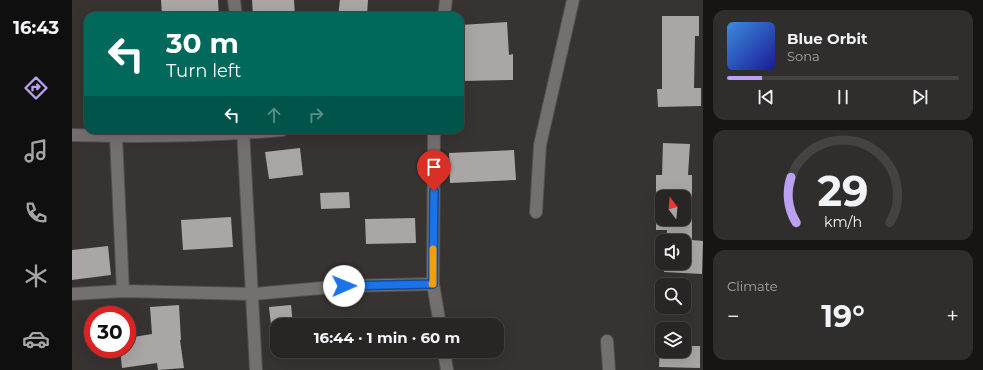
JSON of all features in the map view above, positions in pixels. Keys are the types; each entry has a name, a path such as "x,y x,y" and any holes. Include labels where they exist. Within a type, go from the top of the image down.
{"street":[{"path":"234,0 236,12"},
{"path":"444,12 446,0"},
{"path":"536,212 540,145 573,0"},
{"path":"72,135 116,136 180,134"},
{"path":"243,134 256,370"},
{"path":"434,134 433,284 439,318"},
{"path":"116,136 123,291"},
{"path":"72,294 123,291 253,294 344,286 433,284"},
{"path":"607,341 609,370"},
{"path":"445,358 447,370"}],"building":[{"path":"161,0 218,0 219,12 162,12"},
{"path":"252,0 294,0 295,12 253,12"},
{"path":"340,0 368,0 367,12 338,12"},
{"path":"662,16 699,16 699,36 695,36 694,88 701,88 701,106 658,107 657,89 662,89"},
{"path":"507,22 509,55 513,54 513,80 464,81 464,25"},
{"path":"663,143 690,144 688,175 692,175 692,240 703,241 702,274 664,272 664,270 691,270 691,234 667,234 667,230 656,230 656,226 691,226 691,190 656,190 656,175 662,175"},
{"path":"300,148 303,175 269,179 265,152"},
{"path":"514,150 516,180 450,183 449,153"},
{"path":"349,192 350,208 321,209 320,193"},
{"path":"231,217 233,247 183,250 181,220"},
{"path":"415,218 416,243 366,244 365,219"},
{"path":"108,246 111,275 72,280 72,250"},
{"path":"179,305 180,340 184,368 158,370 157,363 122,368 121,358 136,358 136,337 152,334 150,307"},
{"path":"291,305 292,318 270,318 269,307"},
{"path":"691,346 700,346 700,368 659,367 659,358 691,358"}],"slow traffic":[{"path":"432,284 433,249"}],"route":[{"path":"344,286 433,284 434,191"}]}
